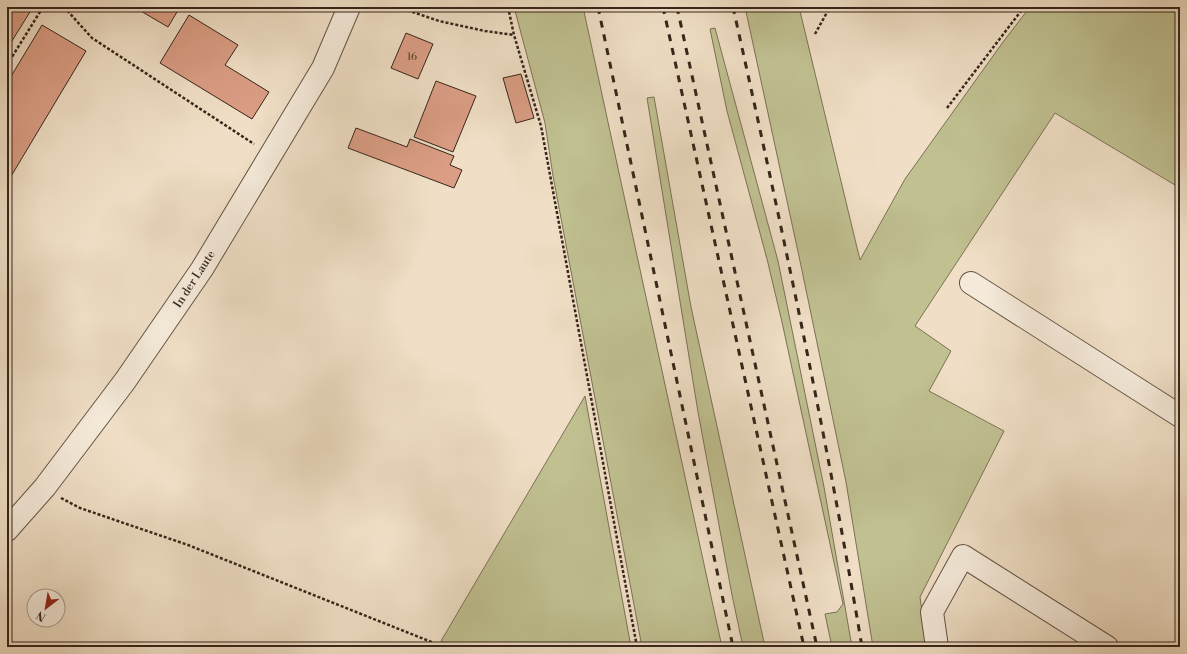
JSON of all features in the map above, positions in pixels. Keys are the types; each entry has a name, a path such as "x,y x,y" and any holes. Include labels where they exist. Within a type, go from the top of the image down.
{"street":[{"name":"In der Laute","path":"7,530 45,487 125,381 202,269 323,68 349,7"},
{"path":"971,283 1180,416"},
{"path":"937,647 932,612 963,556 1107,647"}],"path":[{"path":"7,65 43,7"},
{"path":"64,7 92,38 271,155"},
{"path":"398,7 439,21 485,31 514,35"},
{"path":"508,7 514,35 541,126 636,647"},
{"path":"815,34 830,7"},
{"path":"947,108 1024,7"},
{"path":"45,487 57,496 80,508 188,545 444,647"}],"green space":[{"path":"514,7 583,7 722,647 642,647 553,176 545,123"},
{"path":"745,7 799,7 860,260 905,179 1003,42 1030,7 1180,7 1180,188 1055,113 915,326 951,351 929,391 1004,431 920,597 927,647 873,647 846,482"},
{"path":"715,28 778,261 824,487 852,647 832,647 825,614 837,612 843,604 782,322 767,259 727,111 710,29"},
{"path":"654,97 691,307 765,647 743,647 732,595 698,412 647,98"},
{"path":"585,396 631,647 455,647 441,641"}],"building":[{"path":"7,7 33,7 7,49"},
{"path":"134,7 180,7 168,27"},
{"path":"189,15 238,45 225,65 269,92 252,119 160,63"},
{"path":"42,25 86,51 10,178 7,176 7,83"},
{"path":"406,33 433,44 418,79 391,68"},
{"path":"521,74 534,118 516,123 503,78"},
{"path":"436,81 476,96 453,152 414,137"},
{"path":"356,128 407,147 410,139 454,156 450,165 462,170 454,188 348,148"}],"railway":[{"path":"598,7 733,647"},
{"path":"663,7 804,647"},
{"path":"677,7 817,647"},
{"path":"733,7 802,326 862,647"}]}
